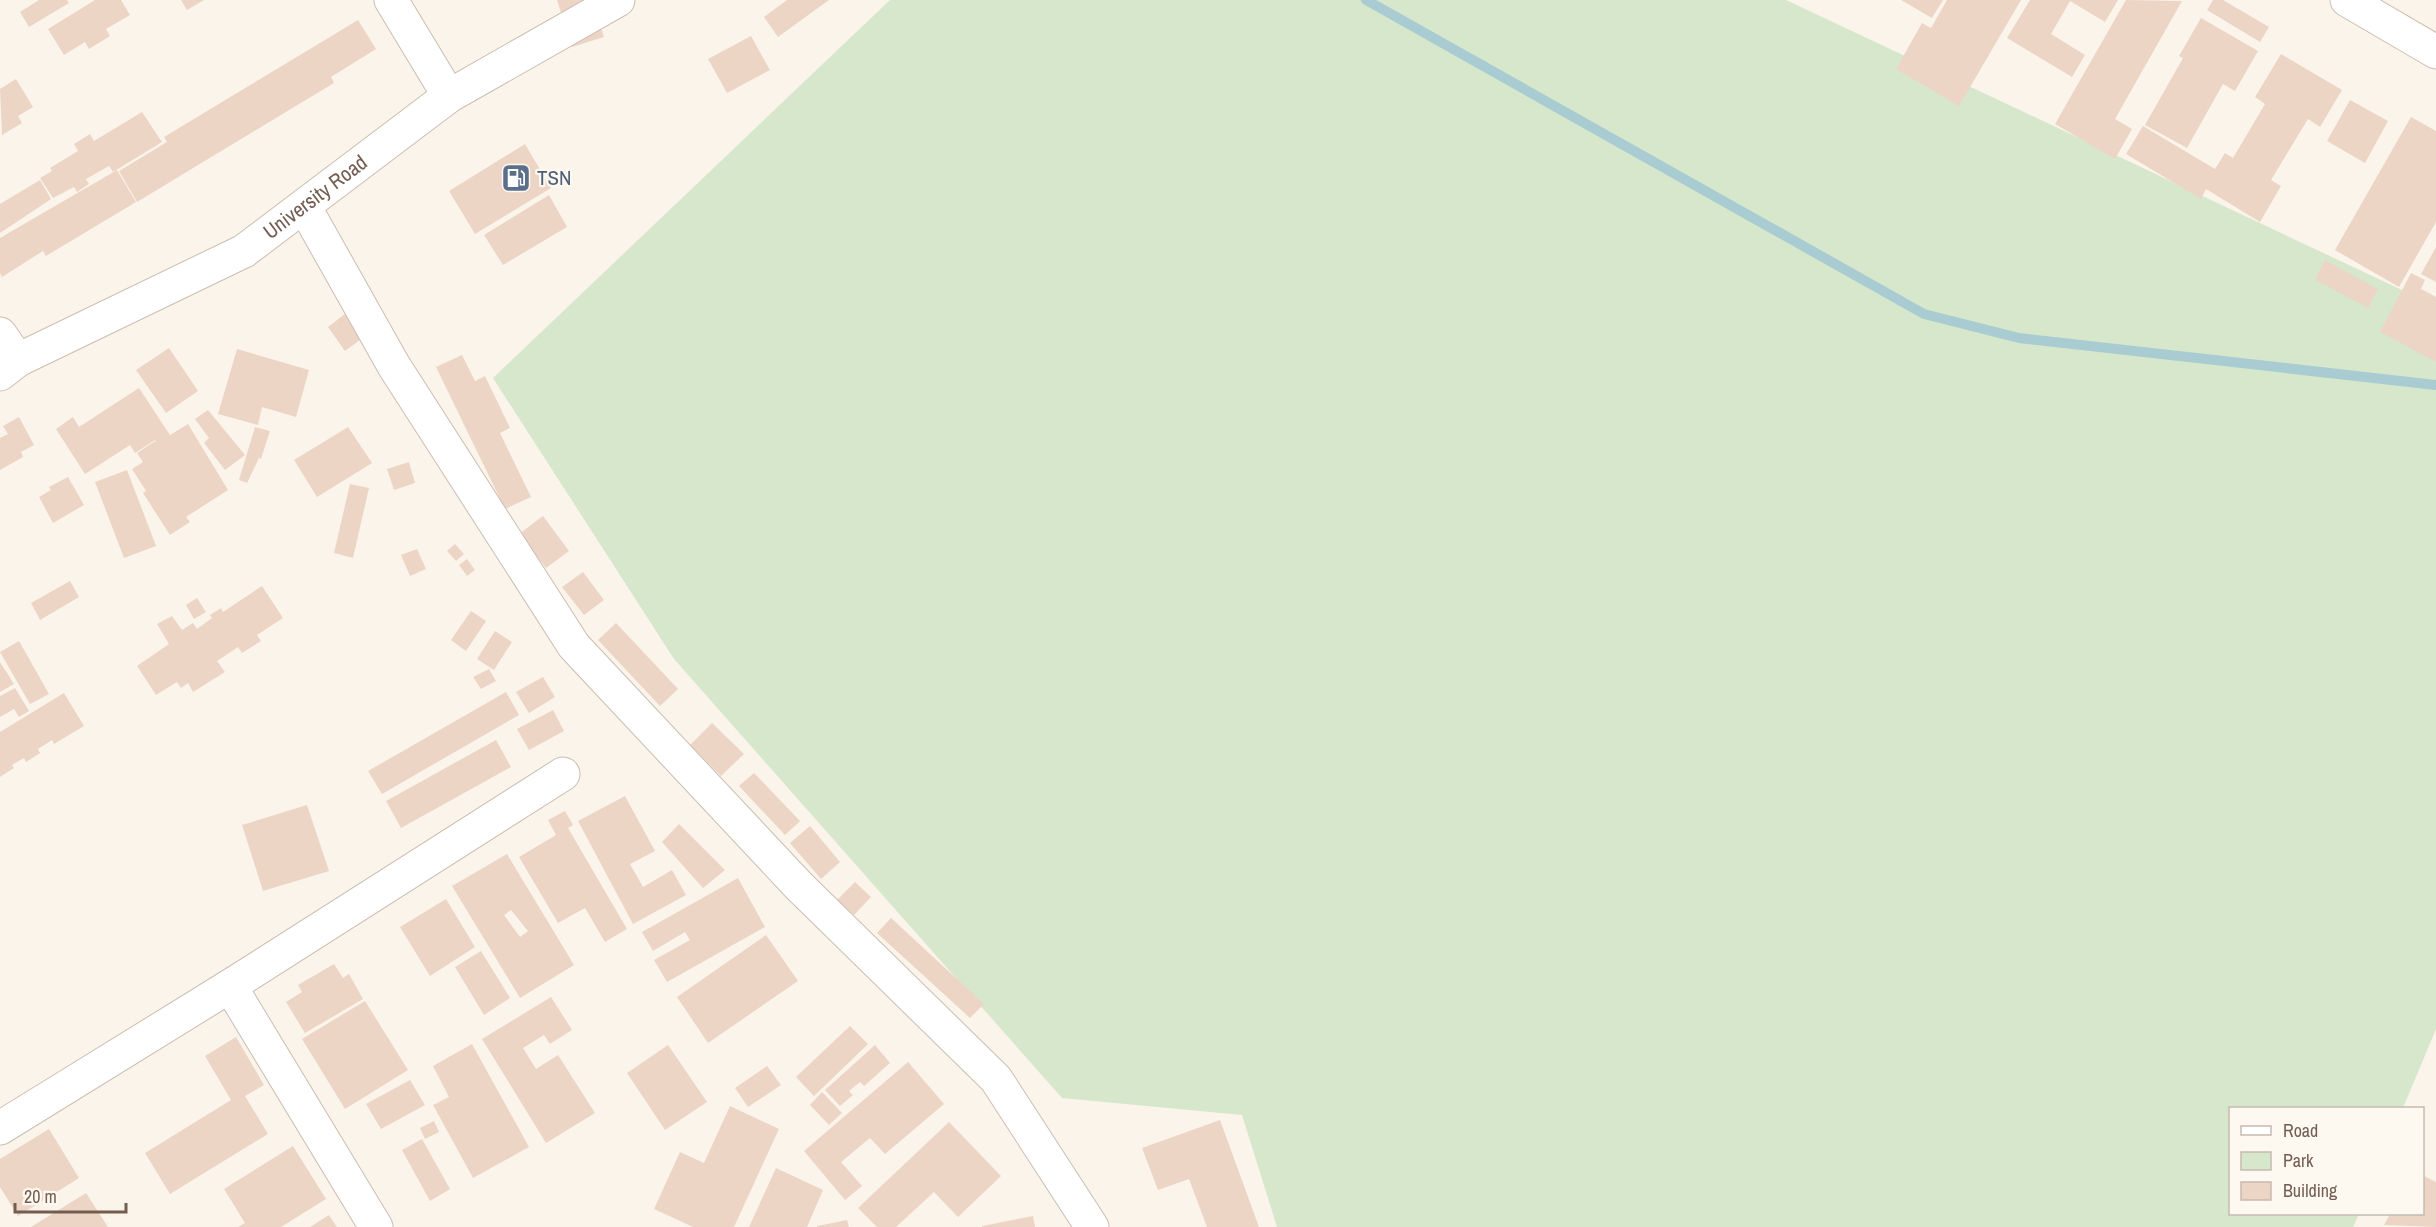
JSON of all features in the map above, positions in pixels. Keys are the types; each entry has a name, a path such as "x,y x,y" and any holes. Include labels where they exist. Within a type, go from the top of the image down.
{"street":[{"path":"391,0 449,96"},
{"name":"University Road","path":"6,356 244,251 449,96 618,0"},
{"path":"2346,0 2436,52"},
{"path":"304,206 394,366 574,646 800,886 996,1079 1092,1227"},
{"path":"0,1128 230,986 563,774"},
{"path":"230,986 376,1227"}],"green space":[{"path":"890,0 1786,0 2436,306 2436,1029 2403,1107 2229,1107 2229,1215 2359,1215 2353,1227 1277,1227 1242,1115 1062,1098 674,659 493,378"}],"building":[{"path":"39,0 67,0 69,3 29,27 20,12"},
{"path":"95,0 121,0 130,15 106,29 110,36 89,49 85,42 64,55 48,29"},
{"path":"181,0 204,0 187,10"},
{"path":"557,0 592,0 604,37 572,47"},
{"path":"787,0 829,0 778,37 764,17"},
{"path":"1901,0 1943,0 1932,18"},
{"path":"1947,0 2021,0 1959,106 1896,69 1922,23 1931,28"},
{"path":"2030,0 2118,0 2105,22 2070,1 2051,34 2085,55 2072,77 2007,38"},
{"path":"2126,0 2182,1 2115,119 2132,129 2115,159 2055,124"},
{"path":"2213,0 2223,0 2269,27 2260,42 2207,10"},
{"path":"2201,18 2258,51 2235,91 2223,84 2187,148 2145,125 2183,58 2179,56"},
{"path":"358,20 376,49 331,77 334,83 137,202 119,171 167,142 164,137"},
{"path":"751,36 770,70 727,93 708,59"},
{"path":"2281,54 2342,90 2320,127 2308,119 2271,180 2281,186 2260,222 2206,189 2201,199 2126,154 2143,126 2215,169 2225,153 2233,158 2265,104 2255,97"},
{"path":"16,79 33,107 18,116 22,123 2,135 0,89"},
{"path":"2350,100 2388,121 2365,163 2327,141"},
{"path":"142,112 162,142 113,172 109,166 86,179 89,184 77,192 74,187 53,198 40,178 52,171 50,168 78,151 74,144 90,134 94,141"},
{"path":"2411,117 2436,131 2436,222 2399,287 2335,250"},
{"path":"525,144 551,188 475,234 449,191"},
{"path":"117,170 136,202 46,256 43,251 2,277 0,238"},
{"path":"40,180 51,199 0,233 0,204"},
{"path":"549,195 567,227 503,265 484,235"},
{"path":"2436,247 2436,282 2421,274"},
{"path":"2325,260 2378,289 2368,308 2315,280"},
{"path":"2411,273 2425,280 2421,289 2436,297 2436,362 2380,332"},
{"path":"350,310 368,334 345,351 328,327"},
{"path":"169,348 198,391 166,413 136,370"},
{"path":"237,349 309,370 296,417 262,407 258,425 218,414"},
{"path":"462,355 475,381 485,376 510,428 500,433 531,497 505,509 436,367"},
{"path":"139,388 170,435 188,424 228,490 186,517 190,522 170,535 143,493 146,491 132,469 143,462 137,453 155,441 157,444 155,440 135,453 130,445 85,474 56,429 73,417 79,427"},
{"path":"208,410 245,455 225,470 204,443 209,438 195,419"},
{"path":"19,417 34,445 21,452 23,457 0,470 0,438 8,434 3,426"},
{"path":"255,427 270,431 261,459 259,458 247,483 239,480"},
{"path":"348,427 372,463 317,497 294,460"},
{"path":"409,462 415,483 394,490 387,469"},
{"path":"127,470 156,546 124,558 95,482"},
{"path":"68,477 84,505 53,523 39,497 51,490 49,487"},
{"path":"350,484 369,488 353,558 334,553"},
{"path":"543,516 569,551 546,568 519,534"},
{"path":"455,544 464,554 456,561 447,551"},
{"path":"417,549 426,569 410,576 401,555"},
{"path":"467,559 475,570 467,576 459,565"},
{"path":"583,572 604,600 584,615 562,587"},
{"path":"70,581 79,597 40,620 31,603"},
{"path":"262,586 283,618 257,635 261,641 242,653 238,647 217,661 225,672 193,692 188,683 181,688 177,682 156,695 137,666 169,644 157,624 172,616 182,630 193,623 197,629 212,618 210,615 221,608 223,612"},
{"path":"197,598 206,612 194,619 186,605"},
{"path":"471,611 486,621 466,651 451,640"},
{"path":"616,623 678,689 660,706 598,640"},
{"path":"495,631 512,642 494,670 477,659"},
{"path":"19,641 49,694 30,704 0,652"},
{"path":"0,662 14,684 0,692"},
{"path":"489,669 496,681 481,689 473,677"},
{"path":"543,677 555,697 529,713 516,692"},
{"path":"15,688 29,711 19,717 14,709 0,717 0,696"},
{"path":"506,692 519,715 382,794 368,771"},
{"path":"64,693 84,726 54,744 52,740 38,749 40,753 26,762 24,758 12,765 14,768 0,777 0,732"},
{"path":"553,710 564,731 529,750 517,729"},
{"path":"712,723 744,754 721,776 690,745"},
{"path":"496,740 511,767 401,828 386,801"},
{"path":"754,773 800,821 785,835 739,786"},
{"path":"625,796 655,851 630,864 643,887 672,870 686,895 633,924 578,821"},
{"path":"307,805 329,871 263,891 242,825"},
{"path":"565,811 573,825 568,828 627,929 605,942 585,908 558,923 519,857 556,835 548,820"},
{"path":"679,824 725,870 703,888 662,842"},
{"path":"810,826 840,862 821,879 790,843"},
{"path":"507,854 574,965 520,998 452,886","holes":["511,910 528,931 520,937 504,915"]},
{"path":"738,878 765,927 667,982 654,960 690,940 685,932 653,951 642,932"},
{"path":"855,882 871,897 854,915 837,900"},
{"path":"446,899 475,947 430,976 400,927"},
{"path":"891,918 984,1004 970,1018 877,933"},
{"path":"766,935 798,981 708,1043 677,997"},
{"path":"481,951 510,998 484,1015 455,967"},
{"path":"334,964 343,978 349,974 363,999 305,1033 286,1002 302,992 298,985"},
{"path":"551,997 572,1030 550,1044 544,1035 523,1048 536,1069 558,1055 595,1113 546,1143 482,1039"},
{"path":"365,1001 408,1070 345,1109 302,1039"},
{"path":"850,1026 868,1044 814,1096 796,1077"},
{"path":"236,1037 264,1085 245,1096 268,1134 170,1194 145,1153 231,1100 205,1056"},
{"path":"472,1044 529,1147 473,1178 433,1105 449,1097 433,1066"},
{"path":"668,1045 707,1102 665,1130 627,1073"},
{"path":"875,1045 890,1063 864,1086 860,1082 849,1091 853,1095 840,1106 825,1090"},
{"path":"908,1062 944,1104 885,1154 870,1138 841,1162 862,1186 845,1200 804,1151"},
{"path":"767,1066 781,1085 748,1107 735,1088"},
{"path":"410,1080 425,1105 381,1129 366,1104"},
{"path":"822,1092 842,1113 829,1125 810,1105"},
{"path":"730,1106 779,1129 734,1227 693,1227 654,1209 680,1152 704,1163"},
{"path":"1220,1120 1259,1227 1207,1227 1189,1179 1158,1190 1142,1148"},
{"path":"434,1121 439,1132 425,1139 420,1128"},
{"path":"949,1122 1001,1176 958,1217 934,1192 896,1227 877,1227 858,1208"},
{"path":"49,1129 79,1178 18,1216 0,1187 0,1159"},
{"path":"422,1139 450,1189 430,1201 402,1150"},
{"path":"293,1146 326,1199 281,1227 238,1227 245,1223 224,1189"},
{"path":"776,1168 823,1190 807,1227 749,1227"},
{"path":"2424,1176 2436,1182 2436,1227 2384,1225 2389,1215 2424,1215"},
{"path":"86,1193 108,1227 31,1227"},
{"path":"329,1215 337,1227 310,1227"},
{"path":"1033,1216 1035,1227 982,1227 982,1226"},
{"path":"847,1220 849,1227 817,1227 817,1226"}],"waterway":[{"path":"1366,0 1924,314 2019,338 2436,385"}],"place":[{"name":"TSN","path":"516,178"}]}
